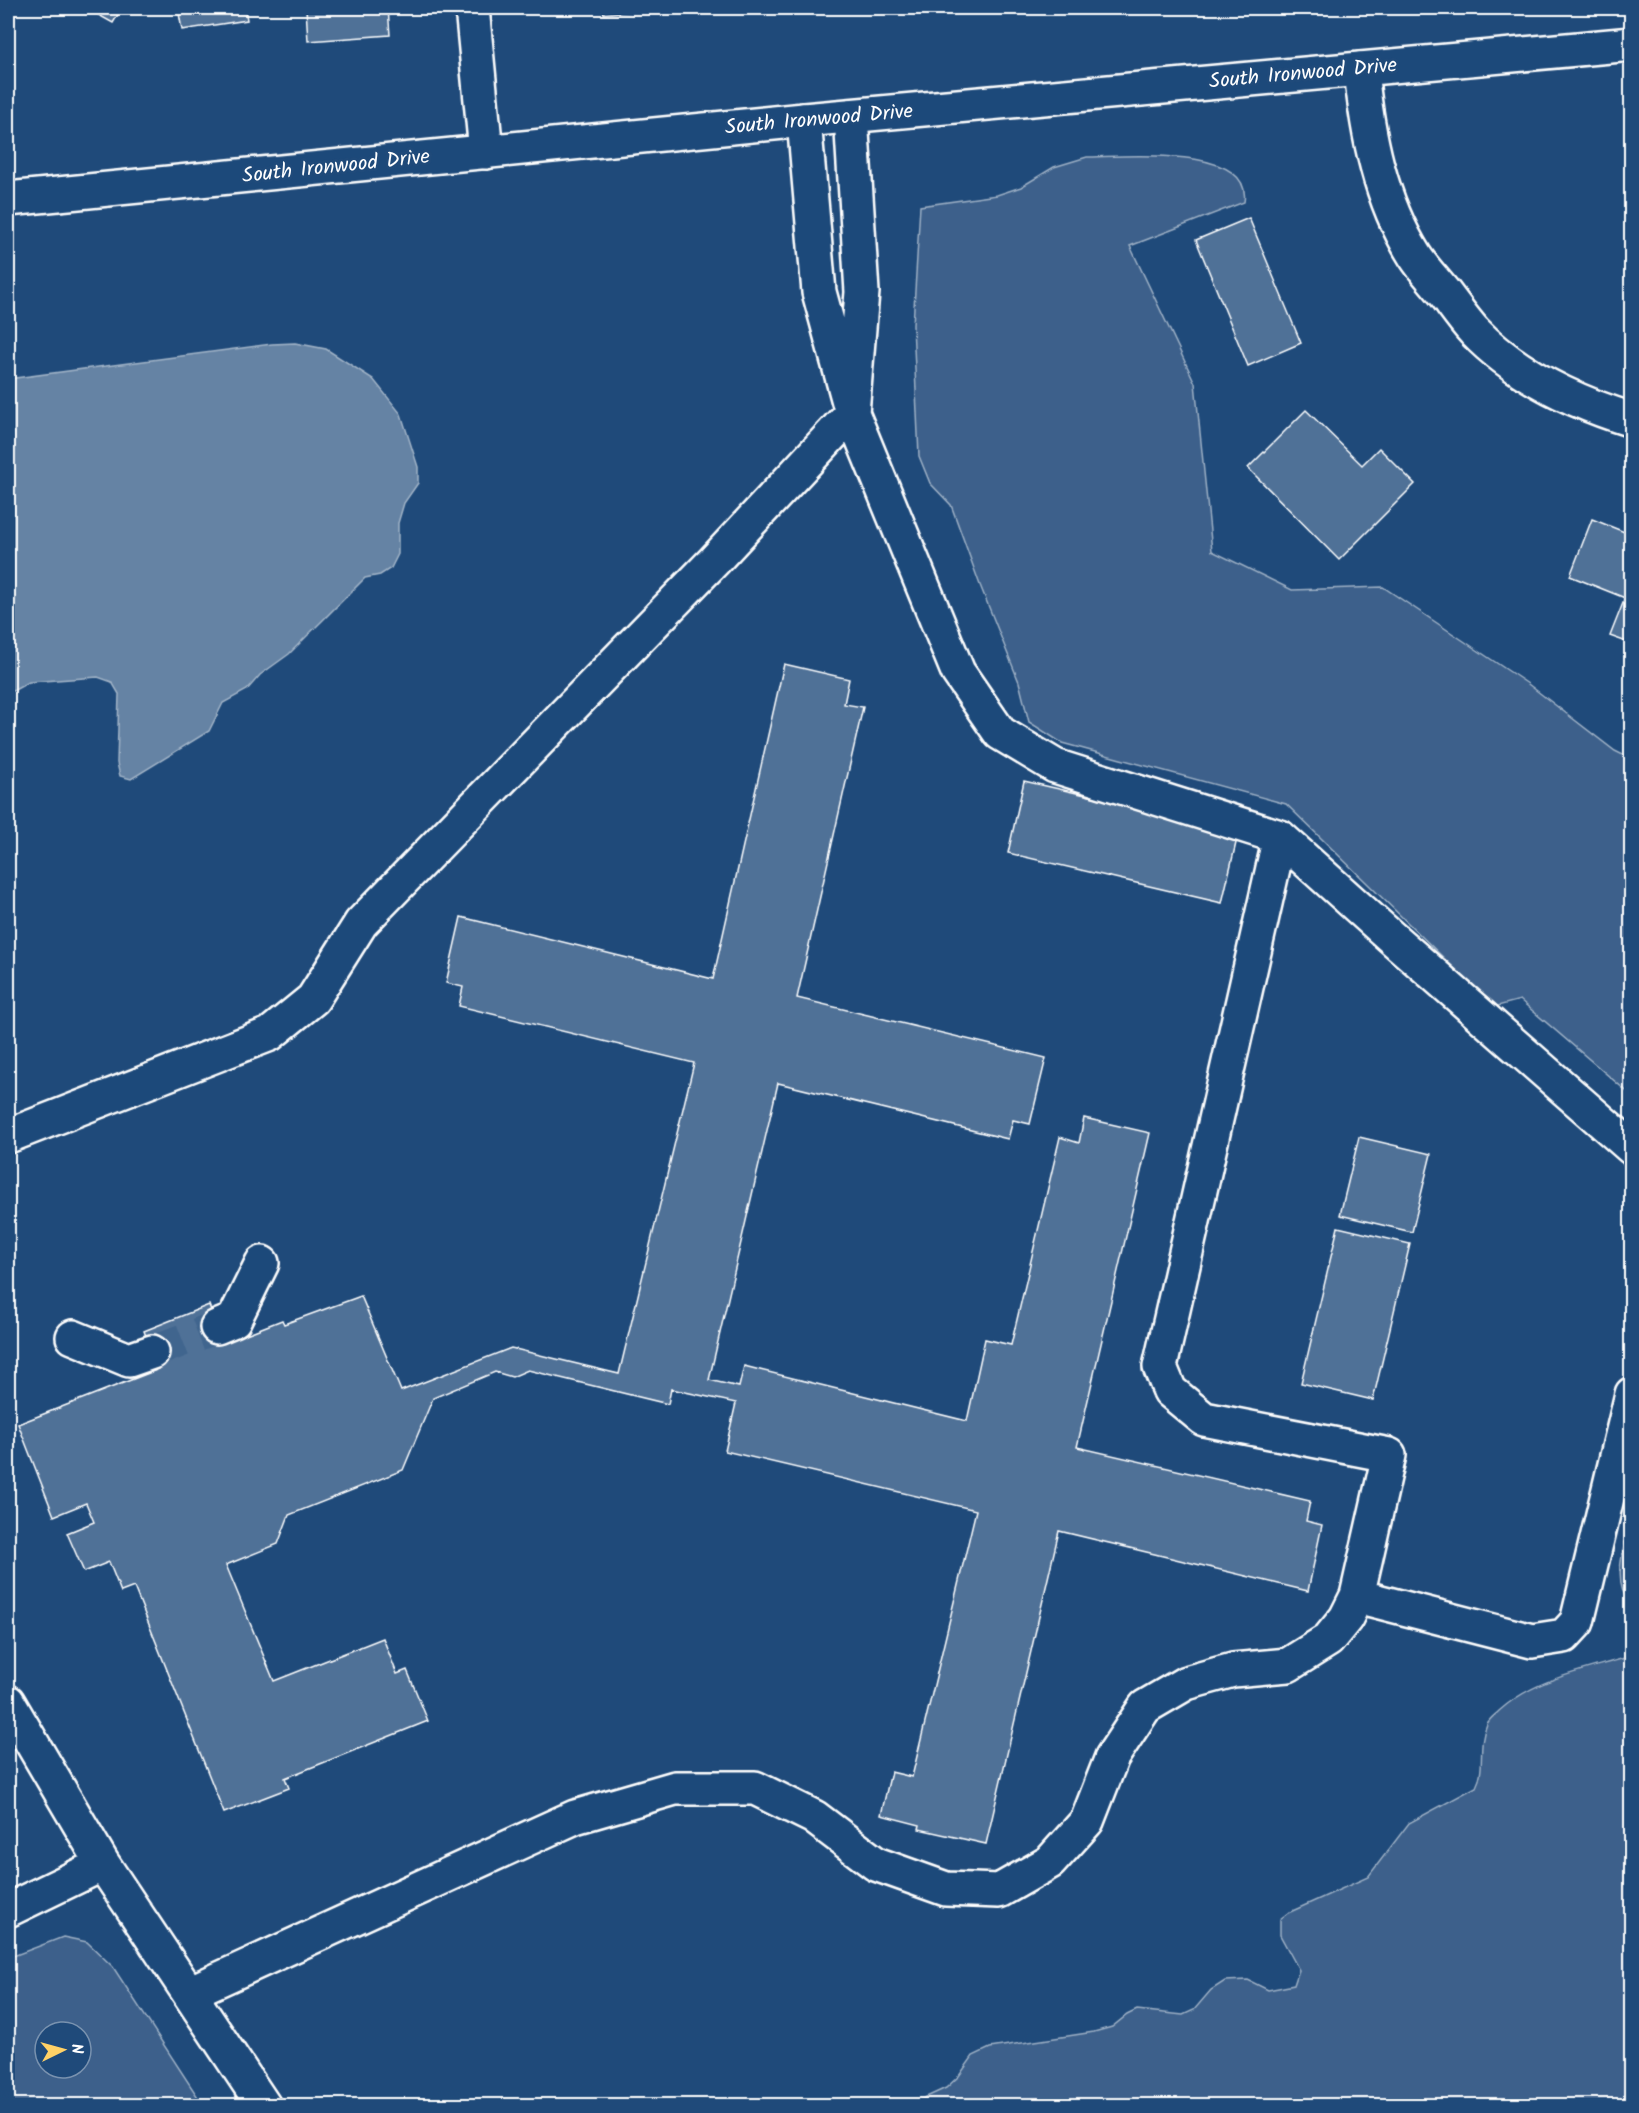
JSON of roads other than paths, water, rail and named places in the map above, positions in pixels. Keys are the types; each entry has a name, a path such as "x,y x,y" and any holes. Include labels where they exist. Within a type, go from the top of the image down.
{"main road":[{"path":"472,8 486,152"},
{"name":"South Ironwood Drive","path":"8,199 804,120 1632,44"},
{"path":"1361,69 1365,113 1373,154 1396,220 1416,257 1474,331 1503,357 1536,380 1574,399 1632,420"},
{"path":"8,1136 270,1034 313,999 361,923 714,561 852,413 862,292 851,116"},
{"path":"804,120 819,292 852,413 958,672 1000,733 1055,766 1280,837 1632,1148"},
{"path":"189,1993 575,1817 675,1788 755,1788 814,1817 876,1864 946,1889 999,1891 1050,1862 1087,1821 1112,1757 1146,1707 1186,1683 1233,1670 1288,1665 1328,1640 1346,1618 1357,1596 1389,1455 1204,1419 1170,1391 1160,1367 1280,837"},
{"path":"217,1327 234,1320 262,1263"},
{"path":"73,1337 129,1360 152,1352"},
{"path":"1357,1596 1532,1641 1564,1636 1577,1623 1632,1394"},
{"path":"8,1702 103,1864 264,2106"},
{"path":"8,1911 103,1864"}],"tunnel":[{"path":"152,1352 217,1327"}]}
